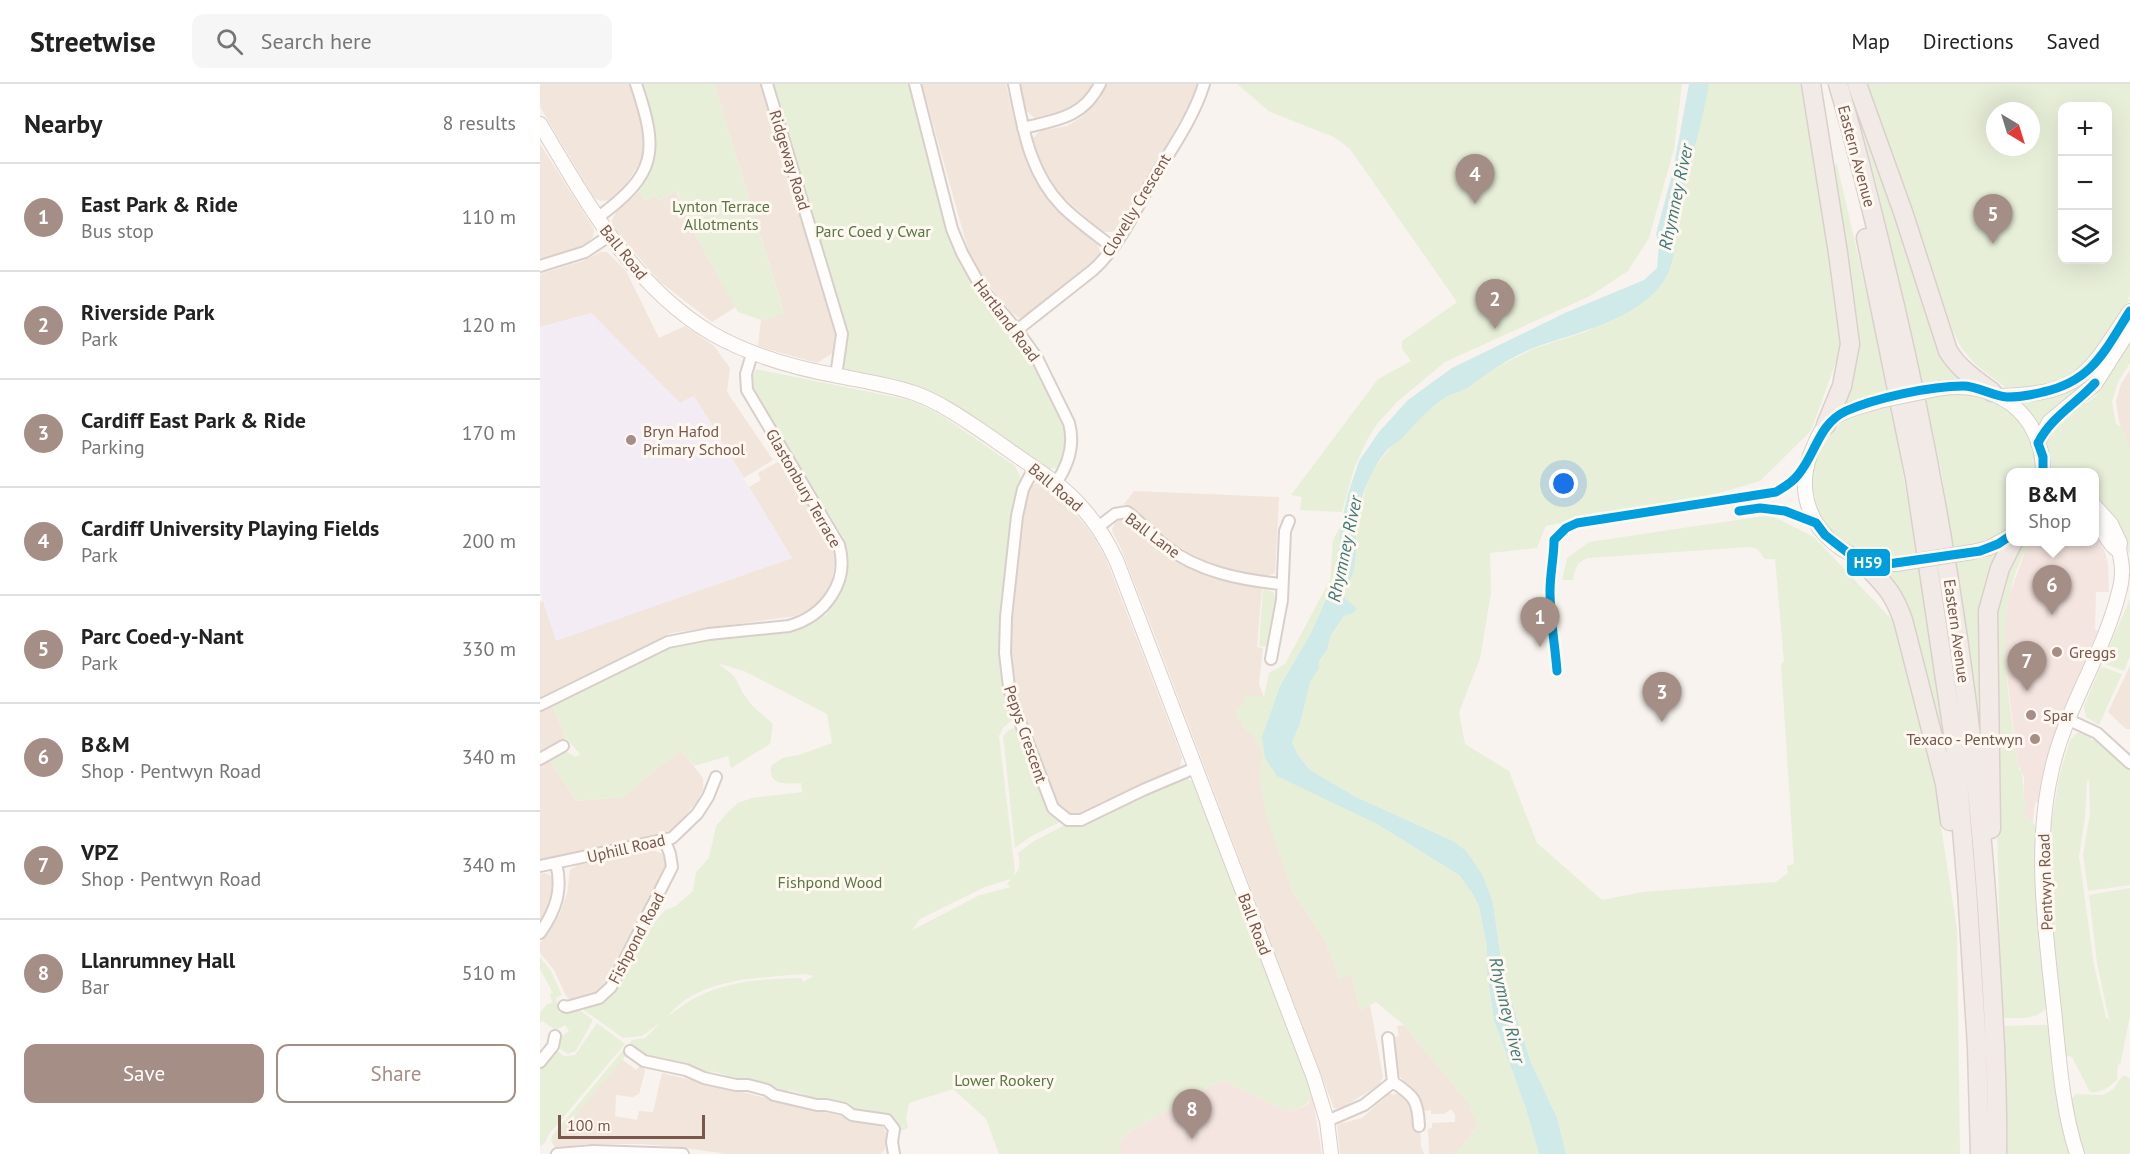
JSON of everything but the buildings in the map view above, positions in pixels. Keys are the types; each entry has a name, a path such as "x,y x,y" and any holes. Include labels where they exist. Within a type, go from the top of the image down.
{"highway":[{"path":"1810,84 1839,253 1850,344 1842,386 1826,425"},
{"name":"Eastern Avenue","path":"1824,84 1841,137 1869,251 1915,478 1977,889 1995,1044 1997,1154"},
{"name":"Eastern Avenue","path":"1838,84 1881,249 1932,475 1954,611 1972,745 1977,889 1980,1154"},
{"path":"1857,84 1903,212 1948,351 1964,371 1996,394"},
{"path":"1977,889 1992,855 1988,611 2000,568 2011,546"},
{"path":"1862,561 1886,585 1895,599 1903,620 1945,784 1956,859 1977,889"}],"street":[{"path":"597,218 631,189 642,173 648,158 650,132 636,84"},
{"name":"Ridgeway Road","path":"767,84 842,334 836,376"},
{"name":"Hartland Road","path":"915,84 956,241 982,289 1017,330 1050,382 1070,423 1072,446 1069,458 1056,483"},
{"path":"1014,84 1028,149 1052,194 1064,208 1112,247"},
{"path":"1023,128 1071,115 1086,103 1100,84"},
{"name":"Clovelly Crescent","path":"1017,330 1093,270 1112,247 1191,115 1204,84"},
{"name":"Ball Road","path":"540,124 609,236 642,275 678,309 711,333 752,354 794,367 904,390 932,400 1056,483 1081,505 1098,527 1117,562 1314,1078 1327,1121 1331,1154"},
{"path":"540,266 585,252 609,236"},
{"path":"1996,394 2049,391 2074,382 2094,364 2130,311"},
{"path":"2038,443 2044,429 2052,419 2095,384 2130,329"},
{"name":"Glastonbury Terrace","path":"540,705 668,642 709,634 789,626 801,622 819,611 833,594 842,564 839,545 747,390 746,374 752,354"},
{"path":"2006,538 1989,548 1972,552 1896,564 1881,565 1862,561 1824,535 1809,509 1804,478 1809,456 1826,425 1842,412 1937,388 1963,386 1996,394 2012,405 2026,419 2048,468"},
{"path":"2043,457 2043,468"},
{"name":"Pepys Crescent","path":"1034,468 1023,489 1017,516 1007,598 1005,653 1014,706 1053,808 1064,818 1072,821 1081,820 1195,768"},
{"name":"Pentwyn Road","path":"2077,1154 2071,1135 2061,1079 2041,864 2050,777 2056,755 2117,601 2122,579 2118,550 2120,543 2106,516 2099,510"},
{"name":"Ball Lane","path":"1098,527 1114,514 1127,512 1161,543 1189,561 1234,577 1282,584"},
{"path":"1271,659 1281,607 1284,531 1289,521"},
{"path":"2099,526 2112,546 2118,550"},
{"path":"2069,720 2097,733 2130,763"},
{"path":"540,759 563,746"},
{"name":"Uphill Road","path":"540,866 665,841 679,833 697,814 708,797 716,777"},
{"name":"Fishpond Road","path":"564,1006 599,998 611,987 672,867 665,841"},
{"path":"540,933 557,902 560,884 556,863"},
{"path":"540,1062 553,1046 555,1036"},
{"path":"1388,1038 1393,1082 1415,1100 1418,1107 1419,1126"},
{"path":"630,1051 649,1062 686,1070 704,1078 736,1085 748,1085 767,1090 774,1095 844,1109 852,1115 887,1120 892,1124 895,1132 892,1142 894,1154"},
{"path":"1327,1121 1364,1105 1393,1082"},
{"path":"557,1154 593,1151 683,1154"}],"shaded area":[{"path":"540,84 629,84 642,123 644,144 640,163 623,188 611,200 601,201 594,198 540,107"},
{"path":"714,84 761,84 836,338 834,352 817,363 758,346 761,320 784,313"},
{"path":"922,84 1006,84 1027,164 1040,189 1060,212 1097,243 1100,251 1098,258 1027,316 1019,318 1012,313 984,279 969,253"},
{"path":"1021,84 1092,84 1088,93 1069,109 1035,118 1026,111"},
{"path":"1107,84 1197,84 1193,98 1120,226 1112,232 1103,232 1060,194 1046,174 1033,138 1040,131 1067,126 1082,117 1101,98"},
{"path":"540,144 594,229 593,237 585,245 540,260"},
{"path":"640,191 645,201 656,196 659,200 676,191 698,240 736,307 712,322 659,281 613,227 612,220 616,212"},
{"path":"601,252 607,252 626,271 659,338 685,326 714,346 730,368 727,392 773,460 744,478 694,396 680,403 591,313 540,327 540,274 583,261"},
{"name":"Bryn Hafod Primary School","path":"591,313 680,403 694,396 792,558 556,641 540,591 540,327"},
{"path":"2130,370 2130,451 2119,422 2116,401 2121,384"},
{"path":"781,460 832,546 835,563 831,582 822,598 810,609 795,616 671,633 540,697 540,602 543,601 556,640 792,558 749,487 761,480 758,473"},
{"path":"1038,483 1044,485 1062,500 1082,521 1106,559 1182,757 1180,766 1176,770 1135,786 1081,815 1070,814 1058,805 1018,699 1012,671 1010,644 1022,522 1029,490 1032,485"},
{"path":"1134,491 1279,497 1275,573 1267,576 1228,569 1207,562 1184,550 1167,540 1134,509 1124,504"},
{"path":"1124,519 1151,543 1189,568 1209,576 1262,588 1257,647 1263,648 1259,683 1266,705 1292,890 1326,942 1339,978 1352,974 1360,1010 1370,1005 1383,1077 1379,1085 1340,1109 1334,1108 1152,628 1113,533 1112,529 1116,521"},
{"path":"2099,541 2108,564 2109,592 2096,592 2095,630 2098,630 2055,732 2044,768 2038,802 2035,803 2033,822 2023,816 2024,777 2018,765 2005,659 2005,623 2009,596 2026,546 2099,546"},
{"path":"2130,666 2130,729 2126,729 2108,712"},
{"path":"551,703 566,738 540,753 540,711 547,709"},
{"path":"681,750 703,778 703,790 696,803 674,829 540,859 540,764 549,759 577,801 622,797"},
{"path":"653,850 663,854 666,867 605,985 601,990 571,1000 566,996 554,970 540,953 540,943 560,914 567,893 570,870 577,865"},
{"path":"545,873 551,876 555,886 546,911 540,920 540,874"},
{"path":"1404,1025 1469,1104 1478,1126 1455,1154 1429,1154 1428,1129 1432,1128 1432,1123 1455,1122 1455,1114 1451,1109 1444,1114 1431,1114 1431,1110 1424,1111 1419,1097 1400,1077 1393,1038 1399,1036 1397,1026"},
{"path":"623,1060 636,1070 642,1064 645,1071 639,1094 632,1097 616,1095 615,1116 637,1120 639,1111 653,1112 662,1073 882,1126 887,1135 885,1149 879,1154 727,1154 642,1144 586,1144 555,1148 552,1142"},
{"path":"1222,1080 1289,1112 1309,1103 1312,1094 1322,1154 1120,1154 1120,1142 1130,1131"},
{"path":"1389,1094 1399,1094 1410,1102 1413,1129 1420,1129 1424,1154 1340,1154 1337,1126 1362,1118"}],"green space":[{"name":"Lynton Terrace Allotments","path":"640,84 714,84 784,314 761,320 738,312 698,240 677,191 659,200 656,196 645,201 638,188 649,168"},
{"name":"Parc Coed y Cwar","path":"771,84 911,84 949,230 1030,357 1065,423 1067,446 1063,463 1058,468 1045,469 977,422 846,370"},
{"path":"1237,84 1682,84 1674,149 1649,238 1628,271 1590,296 1445,362 1397,402 1377,424 1367,440 1355,466 1342,512 1300,510 1302,497 1291,495 1378,379 1411,361 1402,349 1402,341 1457,302 1350,149 1334,137 1270,112"},
{"path":"1709,84 1800,84 1812,136 1840,319 1841,348 1811,431 1760,481 1719,493 1546,526 1537,548 1490,553 1491,593 1480,659 1459,712 1465,744 1509,771 1537,843 1602,900 1643,892 1776,882 1788,873 1787,866 1794,864 1781,664 1784,662 1775,559 1765,559 1757,549 1750,547 1588,558 1577,566 1573,580 1562,580 1567,558 1589,542 1770,515 1814,537 1897,625 1916,693 1934,781 1957,930 1960,1154 1566,1154 1557,1118 1530,1060 1503,974 1493,903 1453,841 1356,797 1310,770 1298,755 1292,742 1300,724 1310,682 1319,669 1319,661 1327,650 1331,635 1344,616 1353,613 1351,604 1345,598 1344,588 1355,563 1357,518 1370,473 1389,449 1420,417 1445,398 1535,348 1585,332 1604,322 1668,271 1678,228 1680,205"},
{"path":"1865,84 2130,84 2130,295 2128,298 2130,300 2102,344 2081,369 2060,379 2029,387 2005,387 1977,366 1962,349 1953,331"},
{"path":"1861,119 1903,239 1931,330 1945,361 1962,379 1922,384 1877,186 1859,120"},
{"path":"1837,164 1889,391 1857,399 1841,408 1857,352 1858,325 1833,165"},
{"path":"2130,342 2130,363 2118,382 2112,402 2116,424 2122,427 2130,448 2130,554 2099,507 2099,468 2052,468 2047,456 2047,439 2054,424 2067,414 2070,415 2069,412 2082,402 2087,403 2097,395 2095,392"},
{"path":"756,369 909,400 944,417 1015,466 1022,480 1013,522 1001,611 1002,654 1014,718 1003,728 999,736 1015,871 1013,876 1019,866 1018,853 1034,841 1067,824 1180,777 1194,781 1312,1088 1311,1098 1306,1104 1289,1112 1222,1080 1130,1131 1120,1142 1120,1154 999,1154 986,1119 953,1089 909,1103 906,1118 908,1128 900,1131 894,1120 889,1117 856,1112 848,1106 815,1098 807,1099 804,1094 789,1090 784,1094 779,1089 736,1079 733,1082 726,1075 711,1071 707,1075 701,1070 646,1057 628,1045 632,1040 645,1038 660,1023 642,1036 623,1038 581,1008 601,1000 641,936 649,930 665,910 676,906 693,891 696,872 709,858 716,826 729,811 738,803 752,798 802,792 801,783 785,783 775,780 772,777 771,766 782,758 799,755 832,743 827,714 744,671 720,664 734,677 751,704 773,724 770,744 731,768 728,756 694,766 681,750 623,797 577,801 549,759 564,750 575,757 580,754 566,738 551,703 673,643 801,626 826,615 844,583 848,560 844,539 752,386","holes":["1011,879 1007,884 1011,887 980,895 912,930 920,919 985,887","806,974 813,976 804,982 801,978 774,979 721,987 691,1000 668,1016 681,1003 713,987 750,979"]},
{"path":"2093,377 2041,425 2037,424 2019,403 2059,394"},
{"path":"1955,392 1987,399 2013,415 2023,426 2030,439 2036,468 2006,468 2006,529 1984,542 1952,548 1942,474 1925,399"},
{"path":"1891,405 1917,553 1880,556 1854,550 1835,536 1817,509 1812,479 1814,464 1820,450 1839,425 1857,414"},
{"path":"1341,525 1336,576 1311,633 1280,686 1262,737 1338,804 1377,824 1459,875 1473,894 1479,906 1487,947 1487,973 1494,1020 1526,1109 1539,1154 1455,1154 1478,1126 1469,1104 1404,1025 1376,1002 1360,1010 1352,974 1339,979 1326,942 1292,890 1267,818 1260,781 1262,752 1253,735 1246,731 1241,721 1239,722 1235,709 1243,705 1245,695 1264,696 1269,673 1285,664 1330,580 1333,540"},
{"path":"2018,546 2029,546 2018,567 2010,593 2005,650 2018,765 2019,771 2022,770 2024,801 2027,802 2023,816 2033,822 2036,828 2036,894 2048,1006 2038,1014 2021,1018 2002,1018 1992,641 2001,584"},
{"path":"2004,549 1996,565 1982,765 1956,562 1976,559"},
{"path":"1920,568 1943,719 1948,764 1882,572"},
{"path":"1263,588 1273,592 1276,600 1265,647 1259,646"},
{"path":"2130,599 2130,656 2124,671 2105,664 2103,661"},
{"path":"2100,668 2122,674 2099,725 2086,717 2084,706"},
{"path":"1013,728 1018,729 1062,821 1030,837 1015,848 1003,736"},
{"path":"2084,732 2092,737 2091,740 2099,741 2130,767 2130,885 2088,891 2083,855 2090,814 2089,780 2087,781 2085,817 2079,856 2094,965 2106,1017 2109,1020 2097,963 2089,895 2130,888 2130,1016 2120,1066 2118,1062 2117,1080 2098,1092 2090,1092 2072,1057 2062,1055 2054,940 2049,906 2046,839 2052,821 2059,777 2070,740 2077,733"},
{"path":"540,957 551,971 562,995 556,998 559,1013 577,1008 592,1019 576,1051 568,1054 557,1047 562,1036 569,1031 565,1025 556,1030 542,1021 540,1023 540,1013 547,1004 552,1003 550,994 553,993 540,969"},
{"path":"597,1023 625,1044 540,1146 540,1068 556,1050 564,1056 575,1055"},
{"path":"2046,1025 2049,1028 2051,1064 2062,1129 2070,1154 2005,1154 2005,1026"},
{"path":"624,1049 629,1052 553,1142 555,1148 551,1141 552,1136"},
{"path":"2123,1075 2130,1078 2130,1154 2082,1154 2071,1099 2076,1094 2103,1095 2113,1089"}],"water":[{"name":"Rhymney River","path":"1689,84 1709,84 1681,203 1674,254 1663,282 1639,306 1623,315 1527,351 1502,364 1467,388 1438,402 1382,456 1361,500 1357,519 1355,564 1353,573 1344,588 1345,598 1357,609 1344,616 1331,635 1327,650 1319,661 1319,669 1310,682 1300,724 1292,742 1298,755 1310,770 1356,797 1453,841 1466,851 1482,874 1493,903 1503,974 1530,1060 1557,1118 1566,1154 1539,1154 1526,1109 1494,1020 1487,973 1487,947 1479,906 1473,894 1459,875 1377,824 1277,776 1265,758 1262,737 1280,686 1311,633 1336,576 1341,525 1348,494 1359,461 1379,432 1408,400 1452,368 1567,312 1644,280 1657,268 1659,245 1656,234 1673,171"}],"transit line":[{"name":"H59","path":"1557,671 1550,585 1554,540 1566,528 1577,523 1776,492 1791,483 1798,475 1823,431 1837,417 1846,411 1887,397 1920,390 1963,386 1996,395 2016,397 2060,387 2086,372 2096,362 2130,311"},
{"name":"H59","path":"2043,468 2043,457 2038,443 2043,434 2095,383"},
{"name":"H59","path":"1739,511 1760,508 1785,511 1816,523 1825,535 1852,556 1862,561 1881,565 1980,551 2006,539"}],"place":[{"name":"Cardiff University Playing Fields","path":"1475,204"},
{"name":"Parc Coed-y-Nant","path":"1993,244"},
{"name":"Riverside Park","path":"1495,329"},
{"name":"Bryn Hafod Primary School","path":"631,440"},
{"name":"B&M","path":"2052,615"},
{"name":"East Park & Ride","path":"1540,647"},
{"name":"Greggs","path":"2057,652"},
{"name":"VPZ","path":"2027,691"},
{"name":"Spar","path":"2031,715"},
{"name":"Cardiff East Park & Ride","path":"1662,722"},
{"name":"Texaco - Pentwyn","path":"2035,739"},
{"name":"Llanrumney Hall","path":"1192,1139"}],"park label":[{"name":"Fishpond Wood","path":"830,882"},
{"name":"Lower Rookery","path":"1004,1080"}]}
